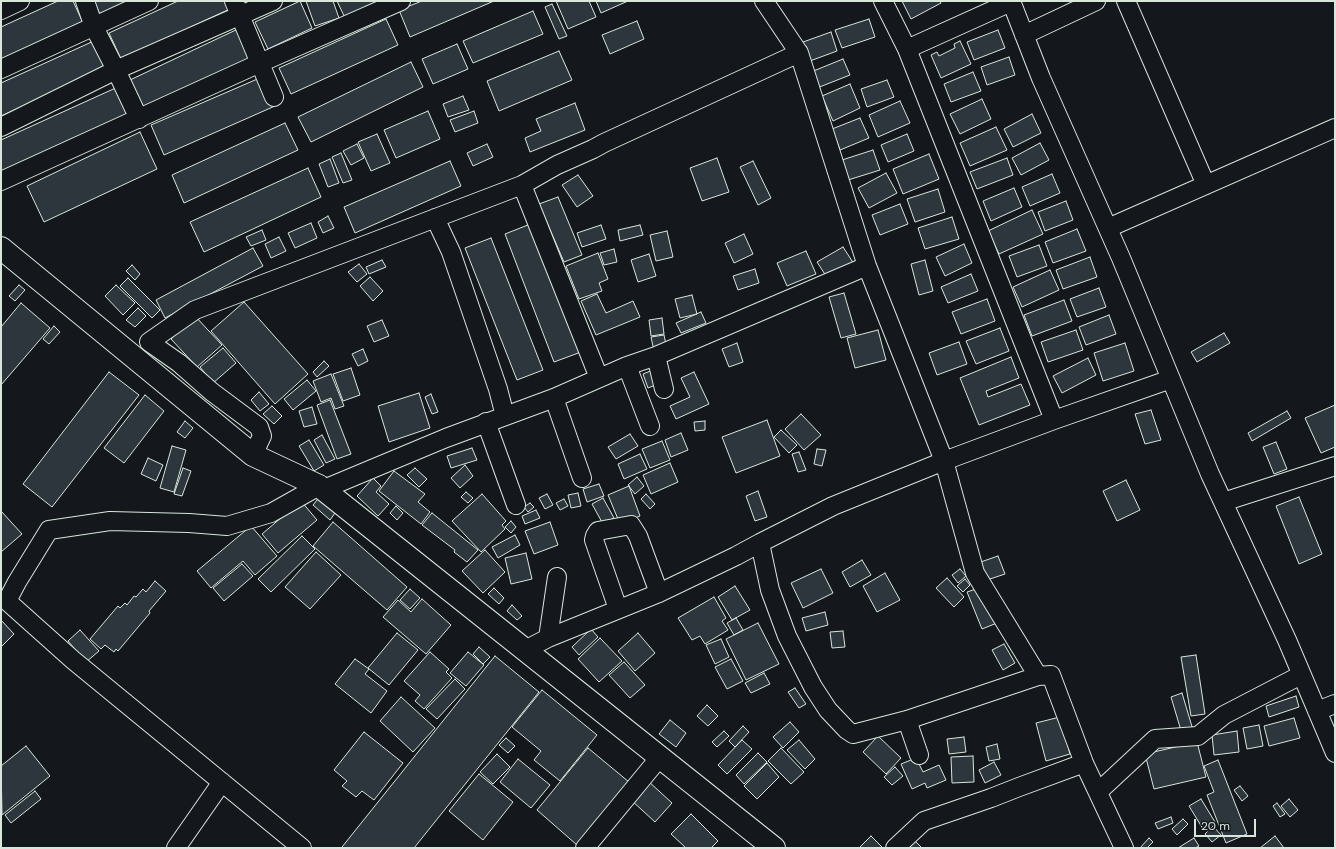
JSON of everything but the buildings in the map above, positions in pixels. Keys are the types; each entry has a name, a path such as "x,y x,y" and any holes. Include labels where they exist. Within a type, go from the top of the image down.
{"street":[{"path":"1,10 20,1"},
{"path":"85,1 94,27 139,119"},
{"path":"1,68 149,1"},
{"path":"1,127 237,8 273,1"},
{"path":"764,1 799,53 867,266 944,460 975,573 1038,676"},
{"path":"883,1 907,49 1054,420"},
{"path":"907,49 1011,1 1041,78 1108,228 1210,474 1302,675 1335,753"},
{"path":"1024,35 1096,1"},
{"path":"1126,1 1206,185"},
{"path":"1,181 397,2"},
{"path":"237,8 274,97"},
{"path":"253,455 262,436 258,427 212,392 179,363 149,342 195,310 522,185 557,165 593,149 604,142 799,53"},
{"path":"1108,228 1335,128"},
{"path":"522,185 599,378"},
{"path":"436,218 451,252 498,389 505,416"},
{"path":"1,248 253,455 321,487 774,848"},
{"path":"302,848 73,660 7,601 16,582 49,530 110,521 189,523 227,526 271,513 321,487 486,422 554,398 626,366 656,356 867,266"},
{"path":"656,356 664,389"},
{"path":"626,366 650,426"},
{"path":"525,650 548,638 659,593 736,556 833,506 944,460 1171,379"},
{"path":"554,398 582,478"},
{"path":"486,422 516,506"},
{"path":"1223,502 1335,466"},
{"path":"618,609 594,540 598,531 631,525 638,536 659,593"},
{"path":"760,543 770,590 787,636 813,687 828,710 847,730 853,734 907,720 1038,676 1051,676 1084,763 1124,848"},
{"path":"548,638 557,577"},
{"path":"1098,792 1155,739 1198,736 1224,715 1302,675"},
{"path":"1317,711 1335,704"},
{"path":"907,720 919,755"},
{"path":"585,848 660,757"},
{"path":"895,848 924,821 991,798 1084,763"},
{"path":"176,848 222,782"}]}
